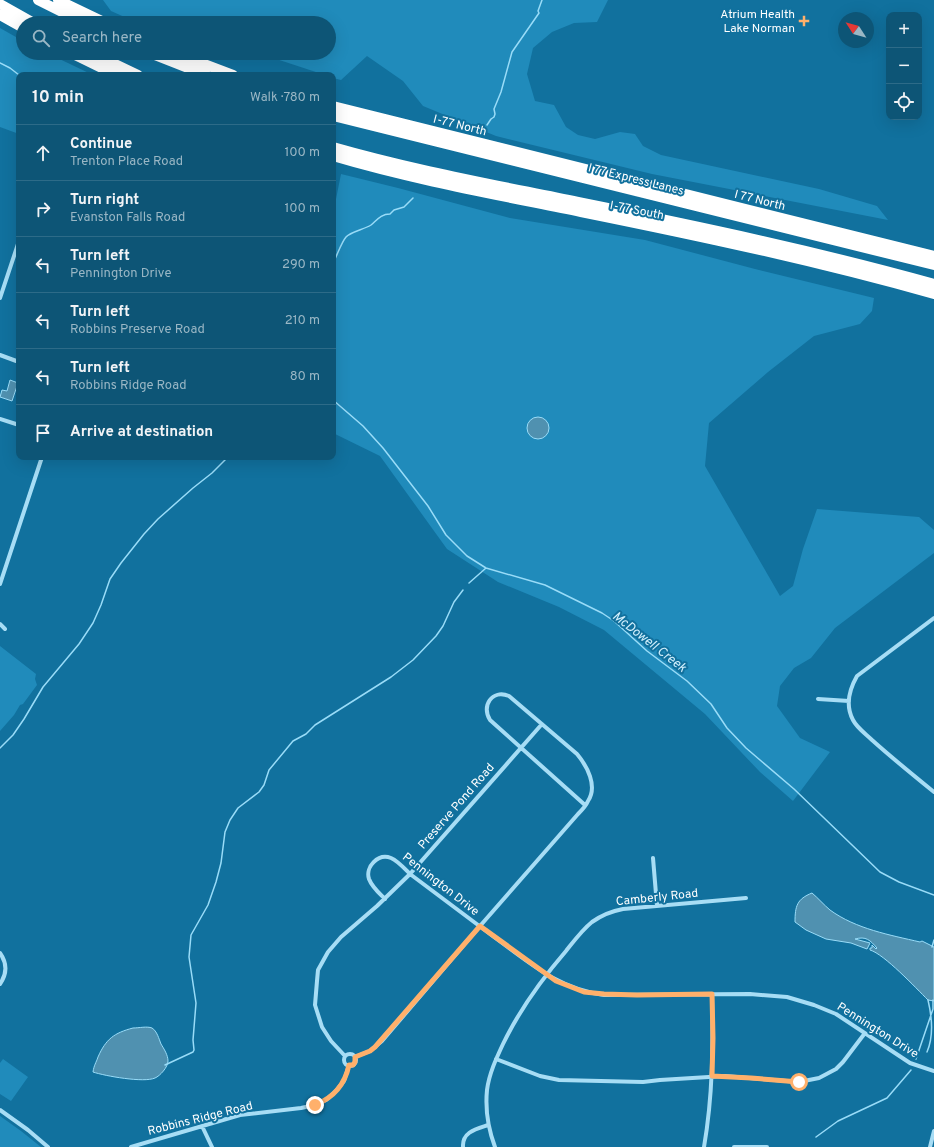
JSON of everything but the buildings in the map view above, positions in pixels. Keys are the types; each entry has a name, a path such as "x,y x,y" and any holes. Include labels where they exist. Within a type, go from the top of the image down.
{"highway":[{"path":"38,0 70,16"},
{"path":"58,0 91,16"},
{"path":"0,4 21,16"},
{"path":"0,15 16,24"},
{"path":"85,60 110,72"},
{"path":"107,60 132,72"},
{"path":"168,60 198,72"},
{"path":"193,60 225,72"},
{"name":"I-77 North","path":"336,107 580,168"},
{"name":"I 77 Express Lanes","path":"336,117 934,265"},
{"path":"336,148 442,174 735,234 934,284"},
{"name":"I-77 South","path":"336,157 432,181 780,254 934,294"},
{"path":"517,162 547,165 564,169 580,168"},
{"name":"I 77 North","path":"580,168 934,256"},
{"path":"863,265 934,294"}],"street":[{"path":"0,298 16,250"},
{"path":"0,356 16,361"},
{"path":"0,419 16,424"},
{"path":"0,584 41,460"},
{"path":"934,618 857,676 851,690 849,701 850,713 857,725 892,758 934,792"},
{"path":"0,624 5,628"},
{"path":"355,1057 370,1051 375,1047 585,805 589,800 592,788 590,774 585,763 577,754 509,696 499,694 490,700 486,709 490,720 585,805"},
{"path":"818,699 849,701"},
{"name":"Preserve Pond Road","path":"345,1056 331,1041 320,1020 316,1004 316,981 318,970 323,960 333,945 385,899 410,874 542,724"},
{"name":"Pennington Drive","path":"385,899 371,885 368,877 370,868 374,861 383,857 391,858 480,926 562,984 590,993 637,995 769,995 793,999 824,1009 846,1020 910,1063 934,1071"},
{"path":"653,858 657,906"},
{"name":"Camberly Road","path":"495,1147 488,1125 486,1109 487,1090 496,1059 516,1018 527,1001 546,974 581,932 596,919 616,910 746,898"},
{"path":"0,953 4,959 6,969 5,976 0,984"},
{"path":"704,1147 712,1092 712,994"},
{"path":"496,1059 540,1076 559,1080 643,1082 712,1076 799,1082 819,1078 832,1072 843,1062 865,1033"},
{"path":"350,1054 355,1057 354,1064 349,1065 344,1062 345,1056 350,1054"},
{"name":"Robbins Ridge Road","path":"131,1147 240,1115 301,1108 318,1104 330,1097 340,1086 349,1065"},
{"path":"0,1110 28,1130 48,1147"},
{"path":"463,1147 464,1139 470,1132 488,1125"},
{"path":"202,1126 212,1147"},
{"path":"930,1147 934,1131"},
{"path":"734,1147 767,1147"}],"shaded area":[{"path":"103,0 608,0 597,22 574,23 552,32 533,48 527,74 535,101 554,105 566,127 578,135 595,139 620,132 635,134 643,146 661,155 819,189 877,206 888,220 652,174 496,136 423,106 403,81 367,56 341,80 336,79 336,72 316,72 279,60 336,60 336,16 122,16 111,11"},
{"path":"0,28 16,37 16,60 62,60 87,72 16,72 16,133 0,127"},
{"path":"341,174 510,218 645,240 874,298 872,311 860,324 814,336 768,372 709,423 705,466 780,596 793,586 803,549 817,509 919,517 934,530 934,553 835,628 811,658 794,668 780,686 777,706 800,738 830,752 793,801 760,772 705,714 604,630 559,607 498,582 447,549 380,456 336,434 336,199"},
{"path":"10,380 16,382 16,389 12,401 0,397 2,390 7,391"},
{"path":"538,417 546,420 549,428 546,436 538,439 530,436 527,428 530,420"},
{"path":"0,646 36,674 35,679 37,685 0,731"},
{"path":"812,893 840,917 862,927 885,934 920,942 922,941 934,947 934,1001 928,1000 891,964 870,950 872,945 876,949 877,948 868,939 855,939 870,943 867,949 851,943 826,939 806,930 795,922 796,907 803,898"},
{"path":"150,1027 157,1033 168,1059 167,1066 161,1073 155,1078 142,1080 115,1077 93,1072 98,1057 108,1041 121,1032 133,1028"},
{"path":"3,1059 28,1077 11,1101 0,1094 0,1063"},
{"path":"0,1116 21,1131 41,1147 0,1147"}],"waterway":[{"path":"487,125 494,117 494,109 501,92 512,52 539,13 538,11 542,0"},
{"name":"McDowell Creek","path":"0,63 16,73"},
{"path":"336,256 342,243 348,235 371,225 382,216 404,207 413,198"},
{"name":"McDowell Creek","path":"336,403 363,426 383,448 428,506 446,535 467,556 486,568 545,585 602,613 614,621 647,651 687,681 711,704 727,728 746,748 794,789 880,872 899,882 934,895"},
{"path":"0,748 13,735 43,687 79,644 93,623 110,579 121,563 158,519 225,460"},
{"path":"469,583 486,568"},
{"path":"165,1065 193,1052 194,1050 193,1040 196,1003 189,957 191,935 208,905 216,882 221,863 225,832 230,820 238,808 259,792 264,785 269,770 293,741 306,734 315,725 391,677 413,660 436,636 443,626 454,602 463,590"},
{"path":"932,947 934,940"},
{"path":"927,1052 931,1040 932,1026 928,1000"},
{"path":"916,1059 933,1009 933,1000"},
{"path":"816,1137 838,1121 887,1098 911,1070"}],"place":[{"name":"Atrium Health Lake Norman","path":"804,21"}],"route":[{"path":"315,1105 326,1100 335,1092 344,1080 349,1065 353,1065 355,1062 355,1057 370,1051 382,1041 480,926 556,981 584,992 637,995 712,994 712,1076 799,1082"}]}
